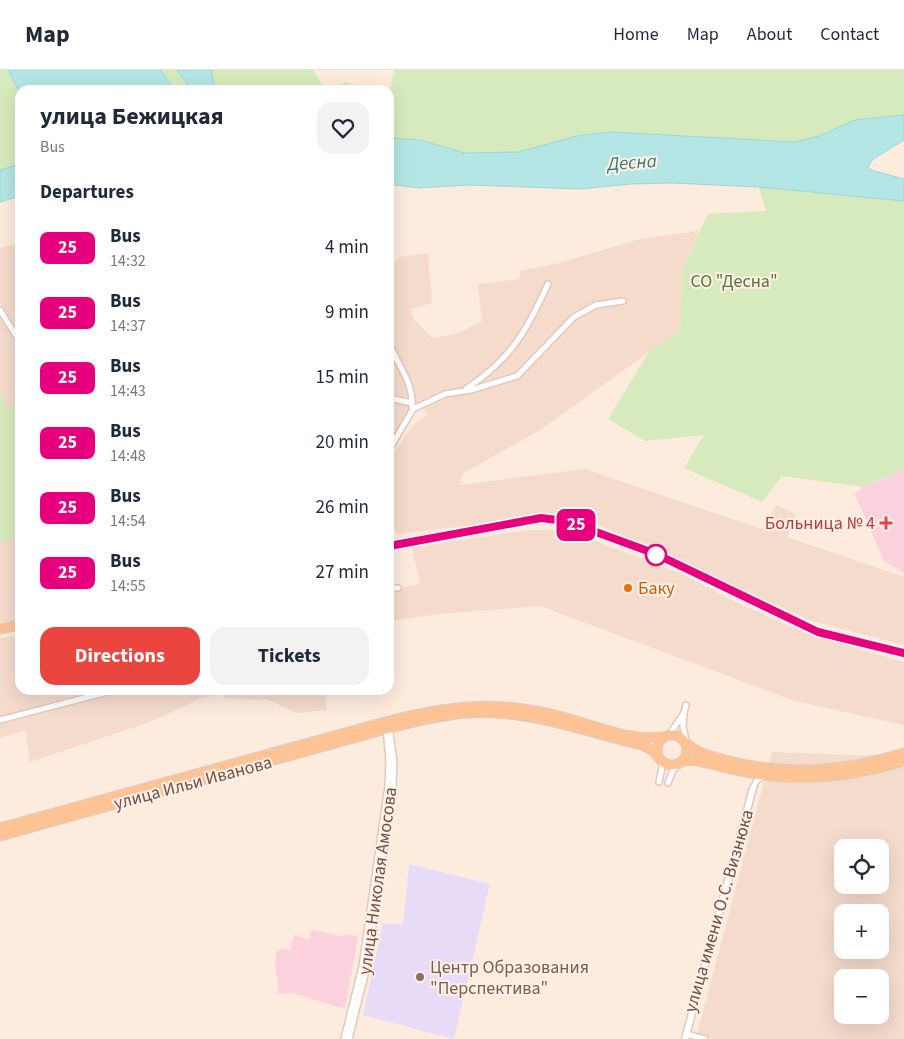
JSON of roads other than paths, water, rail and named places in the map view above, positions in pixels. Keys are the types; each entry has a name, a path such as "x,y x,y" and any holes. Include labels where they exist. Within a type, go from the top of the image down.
{"main road":[{"path":"394,545 541,518 566,521 656,554 818,632 904,653"},
{"path":"0,629 15,626"},
{"path":"387,725 448,707 510,706 561,716 637,737 677,735 687,744 706,755 752,766 787,770 847,768 904,753"},
{"path":"387,725 449,715 509,714 559,723 642,745 664,762 673,765 683,761 702,762 766,775 826,778 868,771 904,761"},
{"name":"улица Ильи Иванова","path":"0,828 387,725"},
{"name":"улица Ильи Иванова","path":"0,836 387,725"},
{"path":"660,759 658,745 666,736"},
{"path":"683,761 688,753 687,744"}],"street":[{"path":"466,389 502,362 532,320 548,284"},
{"path":"394,400 412,406 445,394 490,385 517,376 574,317 596,305 623,301"},
{"path":"0,310 15,334"},
{"path":"394,357 410,385 412,406 394,440"},
{"path":"0,720 86,695"},
{"path":"686,704 683,727 687,744"},
{"path":"666,736 684,713"},
{"name":"улица Николая Амосова","path":"344,1039 362,966 388,786 387,725"},
{"name":"улица Николая Амосова","path":"349,1039 367,967 393,786 394,762 387,725"},
{"path":"659,782 662,767 660,759"},
{"path":"668,783 673,770 683,761"},
{"path":"746,772 751,779 753,788"},
{"path":"753,788 757,780 766,775"},
{"name":"улица имени О.С. Визнюка","path":"686,1036 753,788"},
{"path":"686,1036 705,1039"}],"water":[{"path":"8,70 161,70 170,85 16,85"},
{"path":"177,70 211,70 214,85 188,85"},
{"name":"Десна","path":"904,115 904,140 873,159 868,167 871,170 904,179 904,201 759,187 672,183 631,184 581,189 468,185 419,188 394,185 394,138 420,140 465,153 518,152 577,136 611,132 795,142 819,136 855,120"},
{"path":"15,166 15,198 0,202 0,170"}],"place":[{"name":"Больница № 4","path":"886,523"},
{"name":"Баку","path":"628,588"},
{"name":"Центр Образования \"Перспектива\"","path":"420,977"}],"park label":[{"name":"СО \"Десна\"","path":"734,281"}]}
